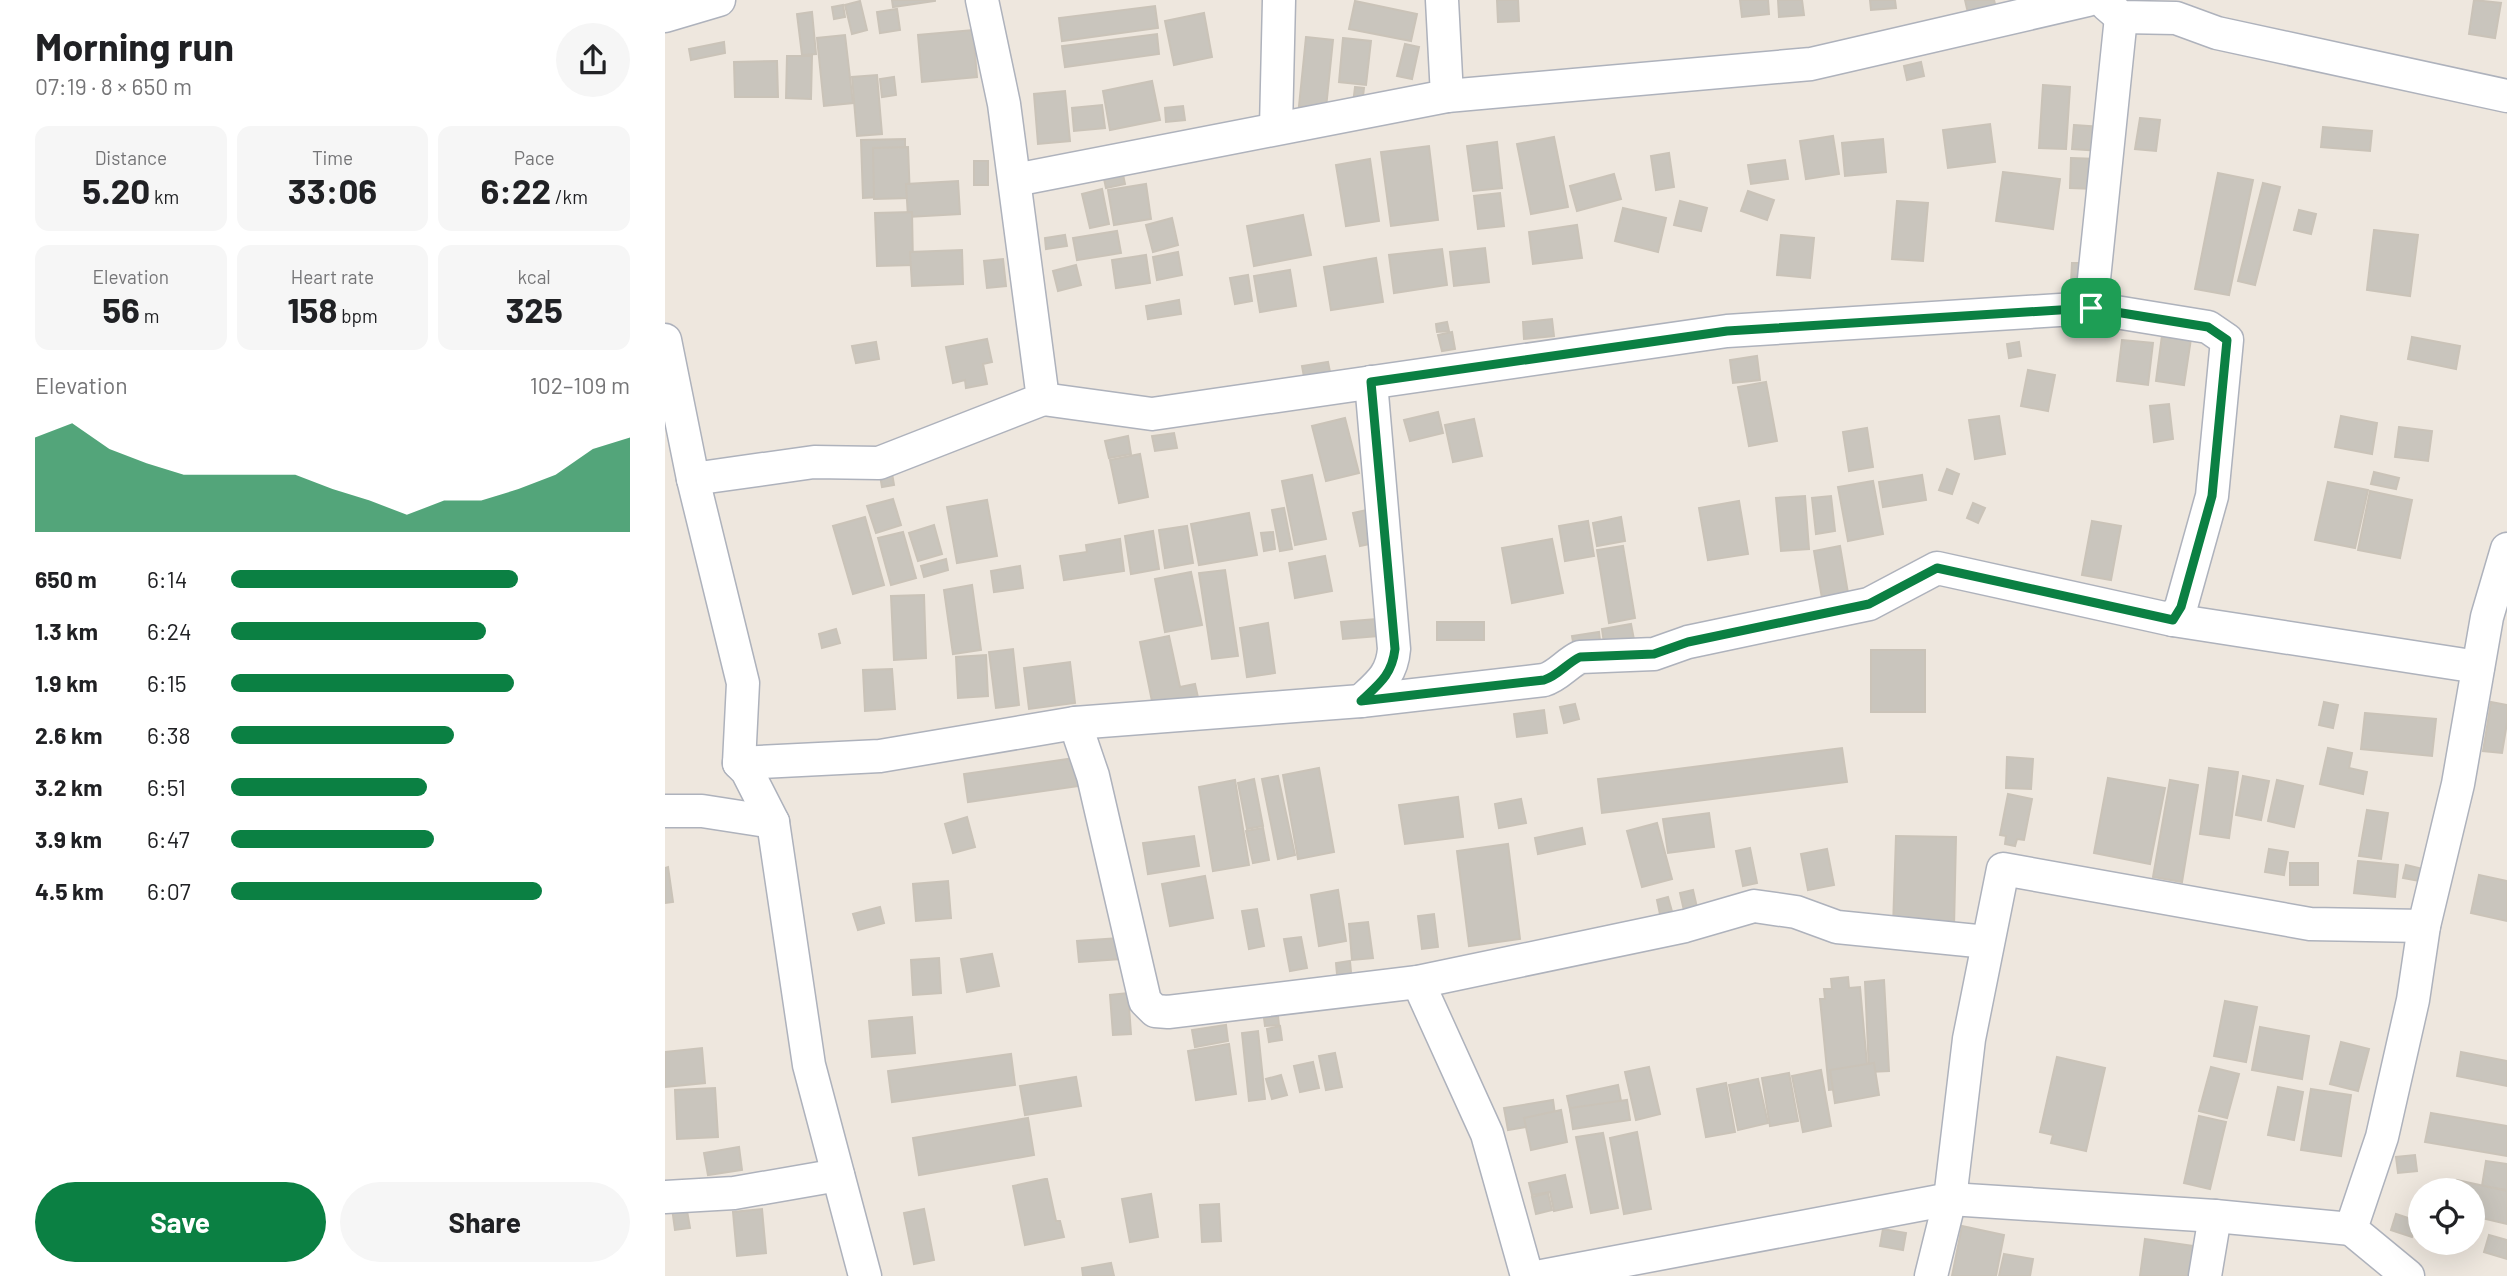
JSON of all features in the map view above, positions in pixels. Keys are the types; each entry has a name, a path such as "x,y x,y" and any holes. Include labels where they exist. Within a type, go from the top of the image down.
{"street":[{"path":"665,16 719,0"},
{"path":"982,0 1004,104 1043,399"},
{"path":"1276,128 1279,0"},
{"path":"1442,0 1447,96"},
{"path":"1015,180 1447,96 1811,64 2088,0"},
{"path":"2091,308 2111,9 2176,18 2217,33 2507,96"},
{"path":"693,478 814,462 879,463 1043,399 1152,414 1727,331 2091,308 2208,327 2227,340 2212,496 2181,607 2173,620"},
{"path":"665,340 693,478 743,683 739,763 747,771 773,822 809,1065 865,1276"},
{"path":"1361,701 1386,676 1393,664 1395,649 1371,382"},
{"path":"2351,1229 2382,1137 2413,1000 2424,926 2458,784 2487,617 2507,549"},
{"path":"739,763 880,756 1075,723 1361,701 1544,680 1552,678 1571,661 1580,657 1654,654 1688,642 1869,604 1937,568 2173,620 2478,667"},
{"path":"1075,723 1093,776 1145,1001 1155,1011 1168,1012 1418,982 1685,926 1754,906 1796,912 1837,927 1987,942"},
{"path":"665,811 702,811 773,822"},
{"path":"1931,1276 1950,1199 1969,1039 2003,869 2310,923 2424,926"},
{"path":"1418,982 1487,1135 1527,1276"},
{"path":"665,1197 734,1193 838,1175"},
{"path":"1542,1276 1950,1199 2215,1216 2351,1229 2408,1276"},
{"path":"2205,1276 2215,1216"}],"building":[{"path":"892,0 935,0 935,1 893,7"},
{"path":"1497,0 1518,0 1519,21 1498,22"},
{"path":"1740,0 1768,0 1769,14 1742,17"},
{"path":"1778,0 1802,0 1804,15 1779,17"},
{"path":"1870,0 1895,0 1896,8 1871,10"},
{"path":"1965,0 1994,0 1996,8 1968,13"},
{"path":"2474,0 2501,3 2495,38 2469,34"},
{"path":"860,1 867,30 852,34 845,5"},
{"path":"1355,1 1417,14 1411,41 1349,29"},
{"path":"843,5 845,17 834,19 832,7"},
{"path":"1155,6 1158,28 1062,41 1059,18"},
{"path":"897,9 900,30 880,33 877,12"},
{"path":"812,12 816,54 802,55 797,14"},
{"path":"1204,13 1212,57 1174,65 1165,21"},
{"path":"973,30 977,77 922,82 918,35"},
{"path":"1157,34 1159,54 1065,67 1062,46"},
{"path":"845,35 853,103 824,106 817,38"},
{"path":"1306,37 1333,40 1326,108 1299,106"},
{"path":"1343,38 1371,41 1366,85 1339,82"},
{"path":"724,42 725,53 691,60 689,49"},
{"path":"1405,44 1419,47 1412,79 1397,76"},
{"path":"787,56 812,56 811,99 786,98"},
{"path":"777,61 778,97 735,97 734,62"},
{"path":"1921,62 1924,76 1907,80 1904,66"},
{"path":"877,75 882,134 857,136 852,77"},
{"path":"894,77 896,95 882,97 880,79"},
{"path":"1152,81 1160,120 1110,130 1103,91"},
{"path":"2043,85 2070,87 2066,149 2039,148"},
{"path":"1355,87 1364,88 1362,105 1353,104"},
{"path":"1065,91 1070,141 1038,144 1034,94"},
{"path":"1102,105 1105,128 1074,131 1072,108"},
{"path":"1183,106 1185,120 1166,122 1165,108"},
{"path":"2140,118 2160,120 2156,151 2135,149"},
{"path":"1990,124 1995,162 1948,168 1943,130"},
{"path":"2074,125 2102,127 2101,151 2072,149"},
{"path":"2323,127 2372,131 2370,151 2321,147"},
{"path":"1833,136 1839,174 1806,179 1800,141"},
{"path":"1554,137 1568,207 1531,214 1517,144"},
{"path":"905,139 905,159 899,159 900,196 863,198 861,140"},
{"path":"1883,139 1886,172 1845,176 1842,143"},
{"path":"1497,142 1502,188 1473,191 1467,146"},
{"path":"1429,146 1438,220 1391,226 1381,152"},
{"path":"908,147 910,198 874,199 873,148"},
{"path":"1669,153 1674,187 1656,190 1651,156"},
{"path":"2071,158 2098,159 2097,189 2070,188"},
{"path":"1370,159 1379,221 1346,226 1336,165"},
{"path":"1785,160 1788,179 1751,184 1748,165"},
{"path":"974,161 988,161 988,185 974,185"},
{"path":"1122,170 1125,184 1106,188 1103,174"},
{"path":"2003,172 2060,179 2053,229 1996,221"},
{"path":"2218,173 2253,180 2229,295 2195,289"},
{"path":"1614,174 1621,199 1577,211 1570,186"},
{"path":"958,181 960,214 908,217 906,184"},
{"path":"2263,183 2280,187 2255,285 2238,281"},
{"path":"1146,184 1151,219 1114,225 1108,190"},
{"path":"1102,189 1109,224 1090,228 1082,194"},
{"path":"1748,191 1774,200 1767,220 1741,211"},
{"path":"1500,193 1504,226 1478,229 1474,196"},
{"path":"1680,201 1707,208 1701,231 1674,225"},
{"path":"1897,201 1928,203 1923,261 1892,259"},
{"path":"1623,208 1666,218 1658,252 1615,241"},
{"path":"2299,210 2316,214 2311,234 2294,230"},
{"path":"912,212 913,265 877,266 875,213"},
{"path":"1303,215 1311,255 1254,266 1247,226"},
{"path":"1172,218 1178,245 1153,252 1146,225"},
{"path":"1577,225 1582,258 1533,264 1529,232"},
{"path":"2374,230 2418,235 2410,296 2367,290"},
{"path":"1117,231 1121,253 1077,260 1073,238"},
{"path":"1065,235 1067,246 1046,249 1045,238"},
{"path":"1781,235 1814,238 1810,278 1777,275"},
{"path":"1485,248 1489,282 1454,286 1450,252"},
{"path":"1442,249 1447,285 1394,293 1389,255"},
{"path":"962,250 963,284 912,286 910,252"},
{"path":"1178,252 1182,275 1157,280 1153,257"},
{"path":"1146,255 1150,283 1116,288 1112,260"},
{"path":"1376,258 1383,302 1331,310 1324,267"},
{"path":"1003,259 1006,286 987,288 984,261"},
{"path":"2072,263 2088,263 2087,283 2071,282"},
{"path":"1076,265 1081,285 1058,291 1053,271"},
{"path":"1290,270 1296,306 1260,312 1254,276"},
{"path":"1248,275 1252,301 1235,304 1230,278"},
{"path":"1179,300 1181,314 1148,319 1146,306"},
{"path":"1552,319 1554,336 1524,339 1523,322"},
{"path":"1447,322 1449,331 1437,332 1436,324"},
{"path":"2163,328 2192,332 2184,385 2156,381"},
{"path":"1452,332 1455,349 1442,351 1438,335"},
{"path":"2412,337 2460,346 2456,369 2408,359"},
{"path":"987,339 992,362 983,364 987,384 966,388 965,380 953,383 946,347"},
{"path":"2122,340 2153,343 2148,385 2117,381"},
{"path":"876,342 879,359 856,363 852,346"},
{"path":"2019,342 2021,356 2009,358 2007,344"},
{"path":"1757,356 1760,380 1733,383 1730,360"},
{"path":"1328,362 1331,377 1305,382 1302,366"},
{"path":"2028,370 2055,375 2048,411 2021,406"},
{"path":"1766,382 1777,441 1749,446 1738,387"},
{"path":"2169,404 2173,439 2154,442 2150,406"},
{"path":"1438,412 1443,433 1410,441 1404,420"},
{"path":"1999,416 2005,454 1975,459 1969,420"},
{"path":"2341,416 2377,423 2372,454 2335,447"},
{"path":"1345,418 1359,473 1326,481 1312,426"},
{"path":"1474,419 1482,456 1453,462 1445,425"},
{"path":"2399,427 2432,431 2428,461 2395,457"},
{"path":"1867,428 1873,467 1849,471 1843,432"},
{"path":"1174,433 1177,448 1155,451 1152,436"},
{"path":"1128,436 1131,454 1109,458 1105,441"},
{"path":"1140,454 1148,497 1119,503 1110,460"},
{"path":"889,456 894,485 882,487 877,458"},
{"path":"1947,469 1959,474 1952,494 1939,490"},
{"path":"2374,472 2399,478 2396,489 2371,484"},
{"path":"1312,475 1326,539 1295,545 1282,481"},
{"path":"1922,475 1926,500 1883,507 1879,482"},
{"path":"1873,481 1883,534 1848,541 1838,487"},
{"path":"2328,482 2368,490 2355,548 2315,540"},
{"path":"2370,491 2412,500 2400,558 2358,550"},
{"path":"1805,496 1809,549 1781,551 1776,498"},
{"path":"1831,496 1835,531 1816,534 1812,498"},
{"path":"893,499 901,525 876,533 867,506"},
{"path":"987,500 997,556 957,563 947,507"},
{"path":"1739,501 1748,554 1708,560 1699,508"},
{"path":"1973,503 1985,508 1978,523 1967,518"},
{"path":"1284,508 1292,549 1280,551 1272,510"},
{"path":"1367,510 1374,543 1360,546 1353,513"},
{"path":"1249,513 1257,555 1199,565 1191,524"},
{"path":"865,517 884,585 853,594 833,526"},
{"path":"1621,517 1625,541 1597,546 1593,523"},
{"path":"1588,521 1594,556 1565,561 1559,526"},
{"path":"2092,521 2121,526 2111,580 2082,575"},
{"path":"934,525 942,554 918,561 909,533"},
{"path":"1187,526 1193,563 1165,568 1159,530"},
{"path":"1153,531 1159,569 1131,574 1125,536"},
{"path":"903,532 916,578 891,585 878,538"},
{"path":"1273,532 1275,549 1264,551 1261,533"},
{"path":"1120,539 1124,571 1064,580 1060,556 1087,552 1086,545"},
{"path":"1552,539 1563,593 1512,603 1502,548"},
{"path":"1623,546 1635,618 1609,623 1597,550"},
{"path":"1840,546 1850,605 1824,610 1814,551"},
{"path":"1325,556 1332,591 1295,598 1289,563"},
{"path":"946,559 948,570 924,577 921,566"},
{"path":"1020,566 1023,588 994,592 991,571"},
{"path":"1225,570 1238,656 1212,659 1199,573"},
{"path":"1191,572 1202,625 1165,632 1155,579"},
{"path":"972,585 981,650 953,654 944,590"},
{"path":"924,595 926,658 894,660 891,596"},
{"path":"1376,619 1378,636 1343,639 1341,622"},
{"path":"1437,622 1484,622 1484,640 1437,640"},
{"path":"1268,623 1275,673 1247,677 1240,628"},
{"path":"1631,624 1635,645 1605,650 1602,629"},
{"path":"836,629 840,643 822,648 819,634"},
{"path":"1599,632 1601,649 1575,653 1572,636"},
{"path":"1169,636 1180,687 1195,684 1199,702 1154,711 1140,642"},
{"path":"1013,649 1019,705 996,708 989,652"},
{"path":"1871,650 1925,650 1925,712 1871,712"},
{"path":"986,655 988,696 958,698 956,657"},
{"path":"1070,662 1075,703 1029,709 1024,668"},
{"path":"892,669 895,709 865,711 863,670"},
{"path":"2324,702 2338,705 2333,728 2319,725"},
{"path":"2491,702 2507,705 2502,753 2483,751"},
{"path":"1575,704 1579,719 1564,723 1560,707"},
{"path":"1544,710 1547,733 1517,737 1514,714"},
{"path":"2365,713 2436,719 2432,756 2361,749"},
{"path":"1842,748 1847,782 1602,813 1598,779"},
{"path":"2328,748 2352,753 2349,768 2367,772 2363,794 2320,784"},
{"path":"2007,757 2033,759 2031,789 2006,788"},
{"path":"1075,758 1079,786 968,802 964,774"},
{"path":"1319,768 1334,852 1298,859 1283,775"},
{"path":"2209,768 2238,772 2229,838 2200,834"},
{"path":"1278,776 1295,855 1278,859 1262,779"},
{"path":"2243,776 2269,781 2261,820 2236,815"},
{"path":"2108,778 2165,788 2150,864 2094,853"},
{"path":"1254,779 1263,826 1247,829 1238,783"},
{"path":"1235,780 1249,865 1213,871 1199,787"},
{"path":"2170,780 2198,785 2182,882 2153,877"},
{"path":"2277,780 2303,786 2294,827 2268,821"},
{"path":"2008,794 2032,799 2024,840 2017,839 2015,846 2005,844 2006,836 2000,835"},
{"path":"1458,797 1463,837 1405,844 1399,805"},
{"path":"1521,799 1526,823 1499,828 1495,804"},
{"path":"2367,810 2388,813 2381,859 2359,856"},
{"path":"1709,813 1714,847 1668,853 1663,819"},
{"path":"967,817 975,847 953,853 945,824"},
{"path":"1657,823 1672,879 1642,887 1627,831"},
{"path":"1263,828 1269,860 1253,863 1246,831"},
{"path":"1582,828 1585,844 1538,854 1535,838"},
{"path":"1194,836 1199,866 1148,874 1143,843"},
{"path":"1896,836 1956,837 1954,928 1893,927"},
{"path":"1508,844 1520,939 1469,946 1457,851"},
{"path":"1750,848 1757,883 1743,886 1736,851"},
{"path":"1827,849 1834,885 1808,890 1801,854"},
{"path":"2269,849 2288,852 2284,875 2265,872"},
{"path":"2358,861 2398,865 2395,897 2354,893"},
{"path":"2290,863 2318,863 2318,885 2290,885"},
{"path":"2406,865 2423,869 2420,881 2403,878"},
{"path":"668,867 673,902 665,903 665,868"},
{"path":"2479,875 2507,881 2507,921 2471,913"},
{"path":"1205,876 1213,918 1170,926 1162,884"},
{"path":"948,881 951,918 916,921 913,884"},
{"path":"1338,890 1346,941 1319,946 1311,895"},
{"path":"1693,890 1698,912 1685,915 1680,893"},
{"path":"1668,897 1673,915 1661,919 1657,900"},
{"path":"880,907 884,923 858,930 853,914"},
{"path":"1257,909 1264,946 1249,949 1242,911"},
{"path":"1434,914 1438,947 1422,949 1418,916"},
{"path":"1368,922 1373,958 1352,960 1349,924"},
{"path":"1301,937 1307,968 1290,971 1284,939"},
{"path":"1119,938 1121,959 1079,962 1077,941"},
{"path":"992,954 999,986 967,992 961,959"},
{"path":"939,958 941,993 913,995 911,960"},
{"path":"1350,961 1352,983 1338,985 1336,963"},
{"path":"1848,977 1849,988 1860,987 1869,1086 1829,1090 1820,999 1825,999 1824,989 1832,989 1831,979"},
{"path":"1884,980 1889,1071 1869,1072 1865,982"},
{"path":"1128,993 1131,1034 1113,1035 1110,995"},
{"path":"2225,1001 2257,1007 2246,1062 2214,1056"},
{"path":"1278,1016 1279,1025 1265,1026 1264,1018"},
{"path":"912,1017 915,1053 872,1057 869,1021"},
{"path":"1226,1025 1228,1041 1195,1047 1192,1030"},
{"path":"1280,1026 1282,1040 1269,1042 1267,1029"},
{"path":"2260,1027 2309,1036 2302,1079 2252,1070"},
{"path":"1258,1031 1265,1099 1249,1101 1242,1033"},
{"path":"2341,1042 2369,1049 2358,1091 2330,1084"},
{"path":"1229,1044 1236,1094 1196,1100 1188,1051"},
{"path":"702,1048 705,1083 665,1087 665,1052"},
{"path":"2461,1052 2507,1061 2507,1086 2457,1076"},
{"path":"1335,1053 1342,1087 1326,1090 1319,1056"},
{"path":"1011,1054 1015,1085 892,1102 888,1071"},
{"path":"2057,1057 2105,1068 2086,1151 2051,1143 2053,1135 2040,1132"},
{"path":"1313,1062 1319,1088 1300,1092 1294,1066"},
{"path":"1874,1063 1879,1095 1835,1103 1830,1070"},
{"path":"1649,1067 1660,1114 1636,1120 1625,1072"},
{"path":"2211,1067 2239,1074 2227,1118 2199,1111"},
{"path":"1821,1070 1831,1126 1803,1132 1792,1076"},
{"path":"1789,1073 1798,1121 1770,1126 1762,1078"},
{"path":"1281,1075 1287,1095 1272,1099 1266,1079"},
{"path":"1076,1077 1081,1106 1025,1115 1020,1086"},
{"path":"1758,1079 1768,1123 1738,1130 1729,1085"},
{"path":"1726,1083 1735,1132 1706,1137 1697,1089"},
{"path":"1618,1085 1624,1117 1574,1127 1567,1096"},
{"path":"2278,1087 2303,1092 2294,1140 2268,1135"},
{"path":"715,1088 718,1137 677,1139 675,1090"},
{"path":"2311,1089 2351,1095 2341,1156 2301,1150"},
{"path":"1553,1100 1556,1122 1508,1130 1504,1108"},
{"path":"1627,1100 1630,1120 1573,1129 1570,1108"},
{"path":"1561,1110 1567,1142 1531,1150 1524,1118"},
{"path":"2431,1113 2507,1126 2507,1156 2425,1142"},
{"path":"2199,1116 2226,1122 2210,1189 2184,1183"},
{"path":"1028,1118 1034,1155 919,1175 913,1138"},
{"path":"1637,1132 1651,1209 1624,1214 1610,1138"},
{"path":"1603,1133 1618,1208 1591,1213 1576,1137"},
{"path":"739,1147 742,1170 708,1175 704,1153"},
{"path":"2415,1155 2417,1171 2398,1173 2396,1157"},
{"path":"2486,1161 2507,1164 2507,1190 2485,1186"},
{"path":"1565,1175 1572,1207 1554,1211 1550,1192 1532,1195 1529,1183"},
{"path":"1047,1179 1056,1221 1060,1221 1064,1237 1025,1245 1013,1186"},
{"path":"2485,1186 2507,1191 2507,1224 2485,1219"},
{"path":"1548,1193 1552,1210 1536,1214 1532,1197"},
{"path":"1151,1194 1158,1237 1130,1242 1122,1199"},
{"path":"1219,1204 1221,1241 1202,1242 1200,1205"},
{"path":"686,1205 690,1228 675,1230 672,1208"},
{"path":"762,1209 766,1253 737,1256 733,1212"},
{"path":"924,1209 934,1260 914,1264 904,1213"},
{"path":"2396,1214 2408,1218 2408,1236 2391,1230"},
{"path":"1962,1226 2004,1235 1996,1276 1952,1276"},
{"path":"1883,1229 1906,1233 1903,1250 1880,1246"},
{"path":"2489,1235 2507,1240 2507,1259 2485,1252"},
{"path":"2145,1239 2194,1246 2189,1276 2140,1276"},
{"path":"2004,1254 2033,1259 2030,1276 1999,1276"},
{"path":"1111,1263 1114,1276 1083,1276 1082,1268"}],"route":[{"path":"2091,308 2208,327 2227,340 2212,496 2181,607 2173,620 2163,620 1937,568 1869,604 1688,642 1654,654 1580,657 1571,661 1552,678 1544,680 1361,701 1386,676 1393,664 1395,649 1371,382 1727,331 2091,308"}]}
